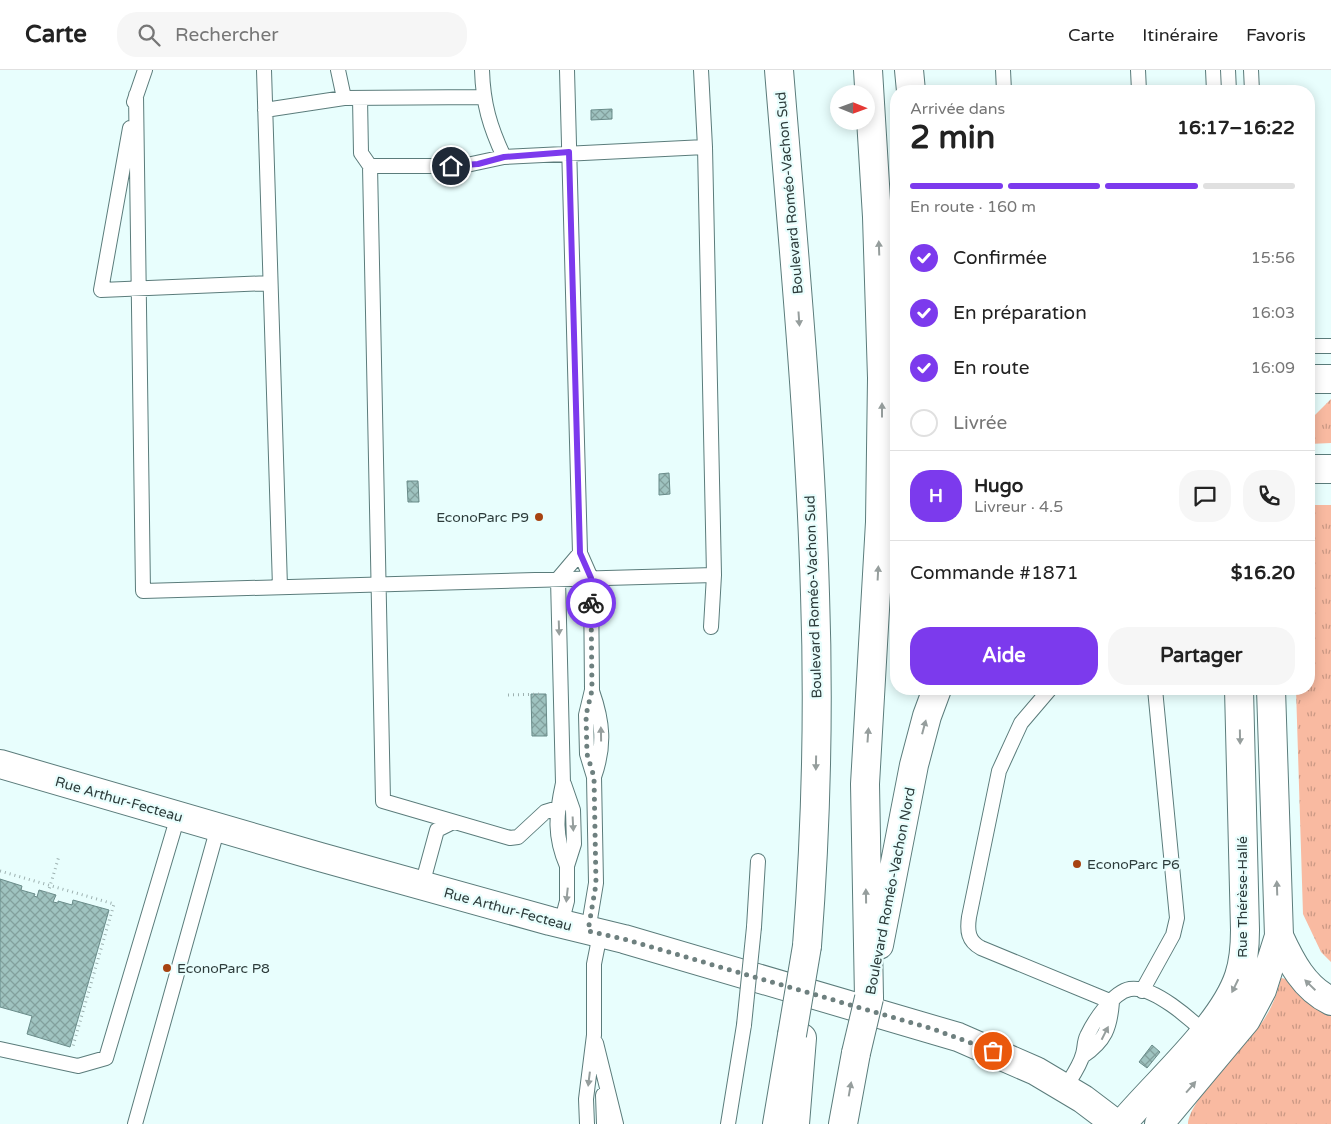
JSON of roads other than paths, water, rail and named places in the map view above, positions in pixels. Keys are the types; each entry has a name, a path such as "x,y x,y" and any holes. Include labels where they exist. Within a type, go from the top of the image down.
{"main road":[{"name":"Boulevard Roméo-Vachon Sud","path":"779,70 798,313 815,593 816,786 807,946 797,1037"},
{"path":"868,70 878,217 882,387 880,522 865,784 871,963"},
{"path":"909,70 910,85"},
{"path":"1315,379 1331,379"},
{"path":"1315,469 1331,469"},
{"name":"Boulevard Roméo-Vachon Nord","path":"843,1124 856,1053 869,998 871,963 914,766 934,695"},
{"name":"Rue Thérèse-Hallé","path":"1159,1124 1214,1042 1225,1004 1239,978 1245,947 1239,695"},
{"name":"Rue Thérèse-Hallé","path":"1122,1124 1256,1004 1278,936 1272,695"},
{"name":"Rue Arthur-Fecteau","path":"0,764 218,828 560,924 624,939 958,1037 1006,1056 1065,1088 1116,1124"},
{"path":"1278,936 1293,966 1307,984 1331,1001"},
{"path":"777,1124 797,1037"},
{"path":"795,1124 797,1037"}],"lane":[{"path":"145,70 136,95 101,290 270,283"},
{"path":"264,70 280,587"},
{"path":"338,70 344,98"},
{"path":"482,70 483,97 491,129 504,157"},
{"path":"567,70 580,553 591,578 592,690 601,715 602,755 594,777 596,884 594,1035 586,1099 587,1124"},
{"path":"701,70 705,147 714,575 712,627"},
{"path":"1003,70 1004,85"},
{"path":"1138,70 1139,85"},
{"path":"1213,70 1214,85"},
{"path":"1228,70 1229,85"},
{"path":"1251,70 1252,85"},
{"path":"136,95 142,591 714,575"},
{"path":"265,110 344,98 483,97"},
{"path":"360,98 361,153 370,166 383,801 510,838 518,837 545,812 558,808"},
{"path":"370,166 462,166 504,157 569,152 705,147"},
{"path":"1315,346 1331,346"},
{"path":"567,866 558,845 558,808 563,783 558,579 580,553"},
{"path":"1045,695 1021,723 999,771 968,917 969,936 972,943 981,948 1112,1002"},
{"path":"1142,991 1173,935 1177,918 1156,695"},
{"path":"560,924 567,900 567,866 574,844 573,810 563,783"},
{"path":"0,1048 78,1066 106,1058 178,816"},
{"path":"422,885 437,830 453,822"},
{"path":"135,1124 218,828"},
{"path":"728,1124 744,1025 754,927 758,861"},
{"path":"1065,1088 1083,1056 1087,1036 1098,1016 1128,989 1142,991 1155,996 1182,1013 1214,1042"},
{"path":"594,1035 616,1124"},
{"path":"602,1067 604,1124"}],"place":[{"name":"EconoParc P9","path":"539,517"},
{"name":"EconoParc P6","path":"1077,864"},
{"name":"EconoParc P8","path":"167,968"}]}
